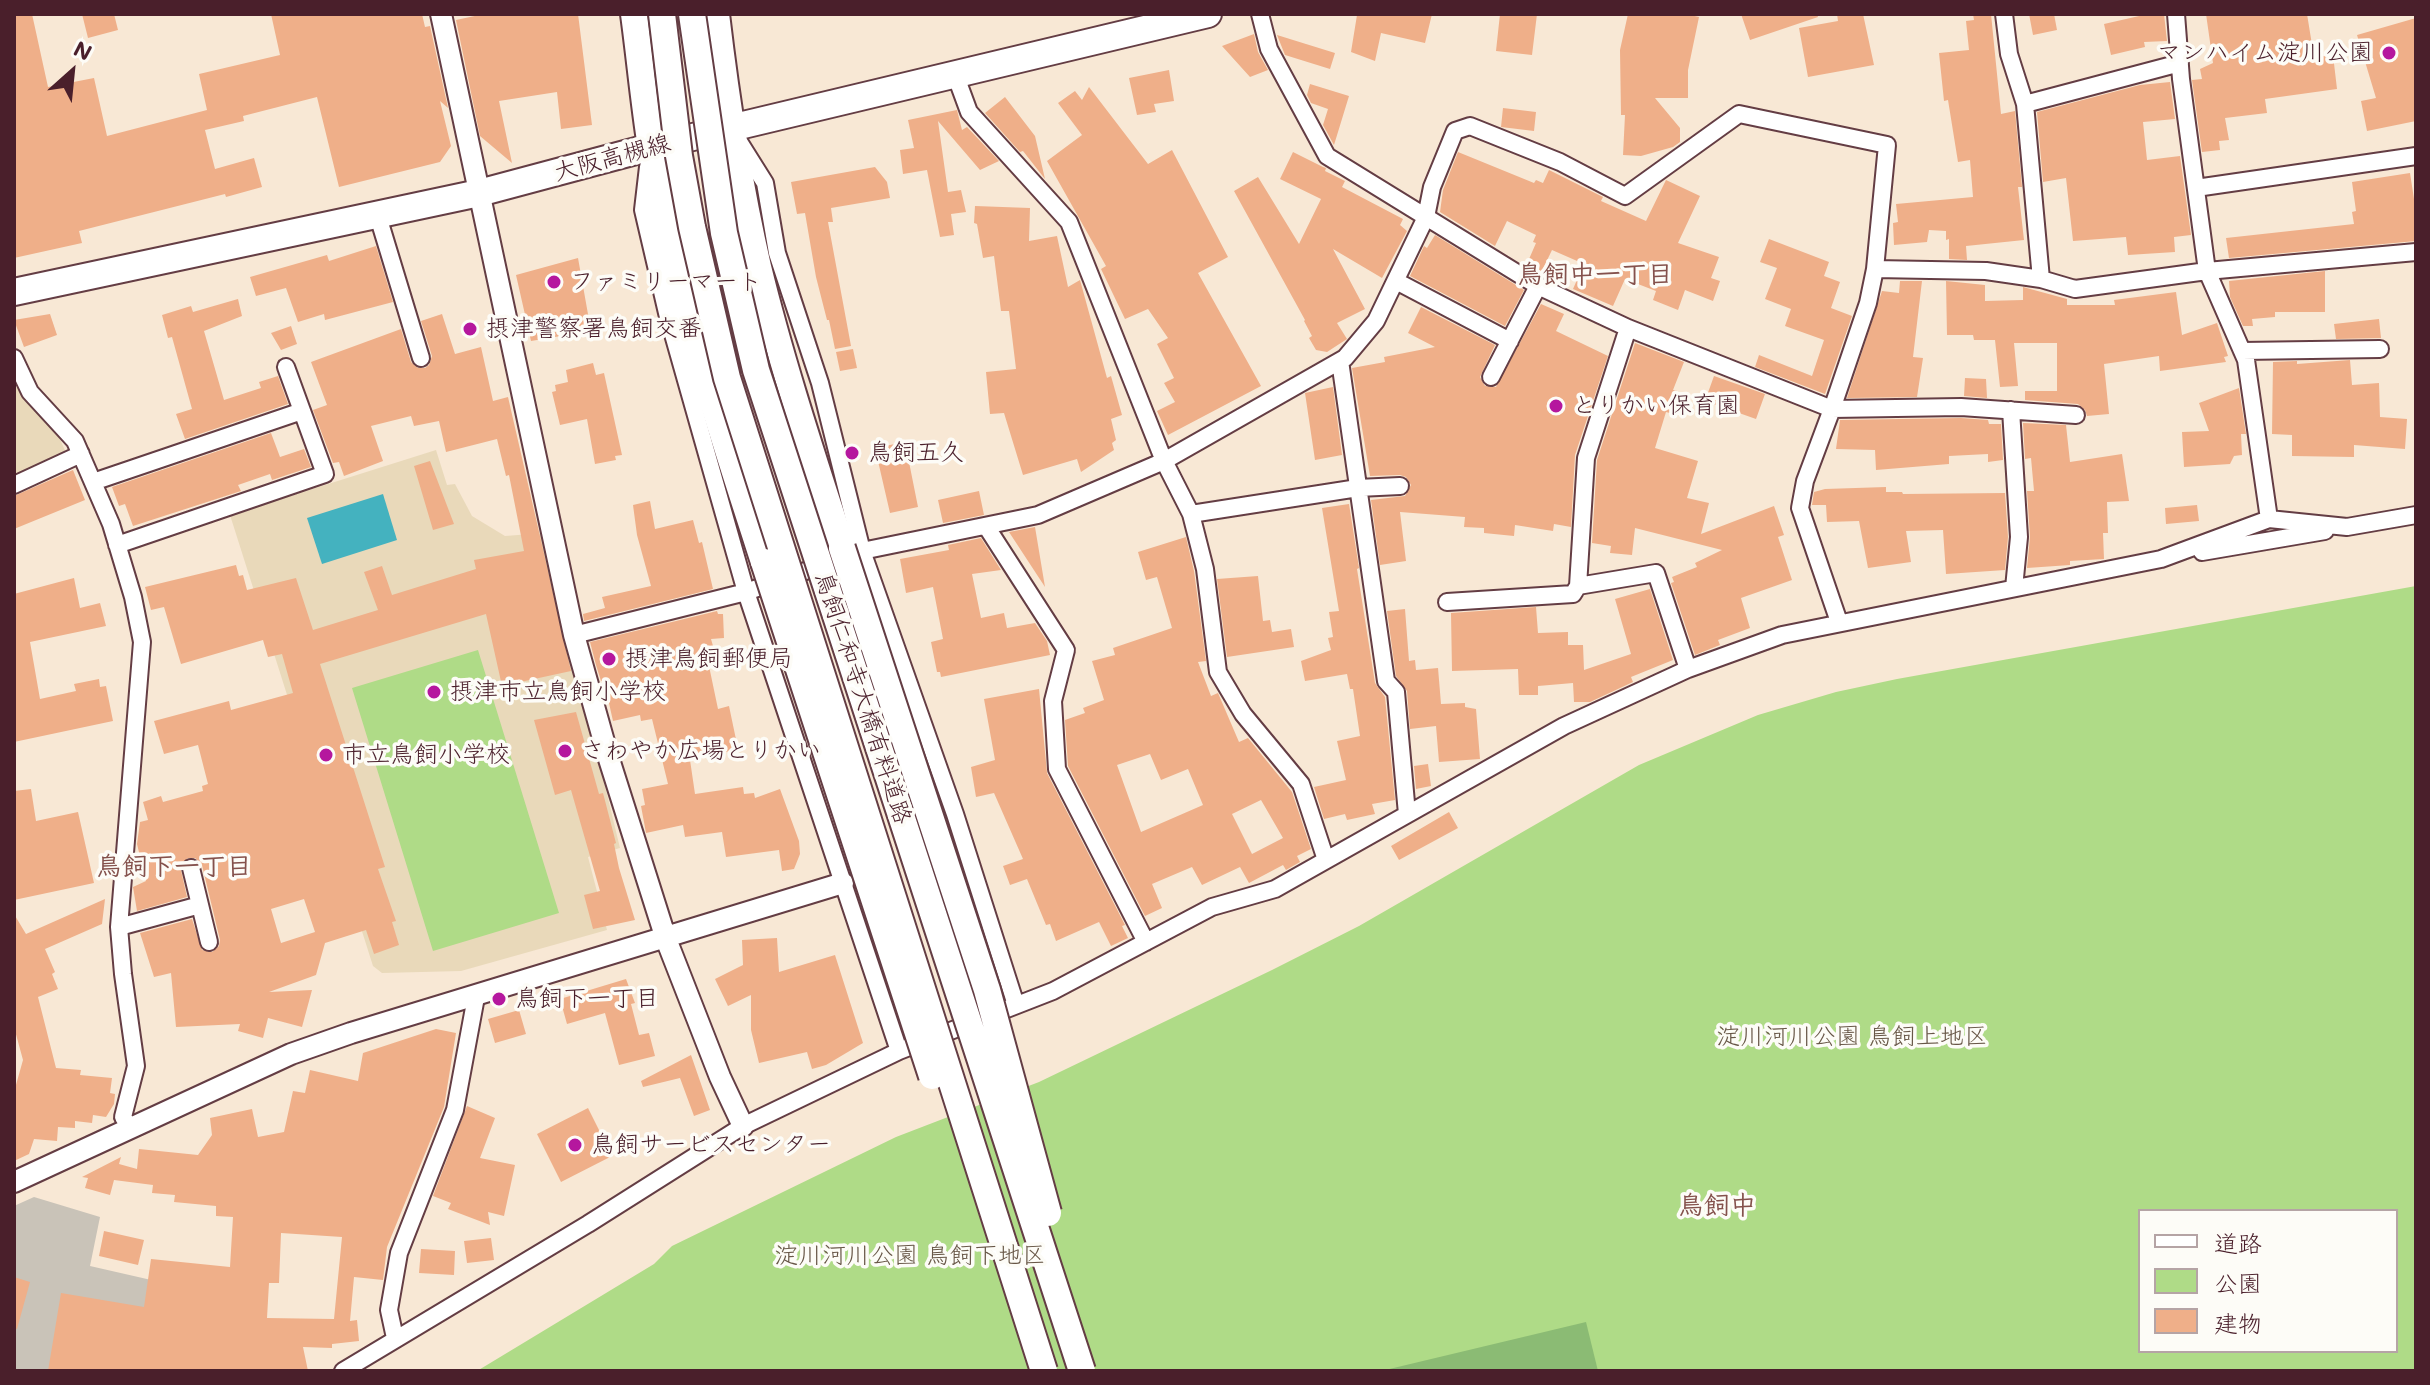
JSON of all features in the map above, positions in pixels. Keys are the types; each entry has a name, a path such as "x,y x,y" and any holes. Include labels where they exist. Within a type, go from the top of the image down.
{"main road":[{"path":"634,14 651,147 706,385 914,1026 1005,1285 1022,1304"},
{"name":"鳥飼仁和寺大橋有料道路","path":"662,14 689,213 727,378 1044,1371"},
{"name":"鳥飼仁和寺大橋有料道路","path":"692,14 724,233 756,370 1082,1371"},
{"path":"716,14 731,128 749,227 777,337 852,549 987,990 1064,1271 1056,1292"},
{"name":"大阪高槻線","path":"14,292 479,193 651,147 955,74 1140,22 1208,14"}],"street":[{"path":"441,14 574,635 608,756 666,939 720,1077 743,1126"},
{"path":"1260,14 1269,49 1327,156 1538,286 1628,328 1832,409 1961,407 2076,415"},
{"path":"2004,14 2009,54 2025,104 2041,279"},
{"path":"2176,14 2207,271 2246,360 2269,519"},
{"path":"2025,104 2180,63"},
{"path":"955,74 969,112 1069,222 1164,461 1191,514 1205,569 1218,672 1243,714 1301,784 1326,860"},
{"path":"574,635 746,592 852,549 1038,515 1164,461 1340,361 1376,321 1426,217 1432,187 1455,131 1470,126 1560,162 1625,196 1739,114 1887,145 1875,269 1868,303 1805,481 1800,508 1839,622"},
{"path":"651,147 643,210 667,313 746,592 899,1051"},
{"path":"2196,188 2416,156"},
{"path":"377,213 421,358"},
{"path":"1875,269 1986,271 2041,279 2075,289 2207,271 2416,252"},
{"path":"1396,281 1510,341"},
{"path":"1491,377 1538,286"},
{"path":"1447,602 1573,594 1578,586 1586,458 1628,328"},
{"path":"2242,351 2380,349"},
{"path":"14,358 30,392 75,441 81,454 117,545 133,597 142,642 119,927 136,1066 123,1117 130,1128"},
{"path":"1340,361 1386,681 1396,692 1407,814"},
{"path":"117,545 325,474 286,367"},
{"path":"2011,410 2019,537 2014,588"},
{"path":"93,482 302,411"},
{"path":"14,485 81,454"},
{"path":"1191,514 1358,488 1400,486"},
{"path":"343,1371 588,1224 743,1126 899,1051 1053,991 1212,907 1275,889 1564,726 1688,669 1782,635 1839,622 2161,559 2416,515"},
{"path":"2161,559 2269,519 2347,527"},
{"path":"986,526 1066,650 1053,701 1057,769 1146,942"},
{"path":"852,549 960,829 1016,1005"},
{"path":"1578,586 1656,573 1688,669"},
{"path":"14,1182 291,1054 843,883 960,829"},
{"path":"191,868 209,942"},
{"path":"119,927 200,905"},
{"path":"395,1338 389,1310 399,1253 455,1110 476,997"}],"shaded area":[{"path":"14,385 54,426 68,457 14,477"},
{"name":"摂津市立鳥飼小学校","path":"436,450 447,485 455,484 472,516 505,536 544,533 620,848 588,857 607,930 461,971 382,973 373,966 230,515"},
{"path":"34,1197 100,1217 90,1266 160,1282 153,1371 14,1371 14,1206"}],"green space":[{"name":"淀川河川公園 鳥飼上地区","path":"2416,586 2416,1371 477,1371 654,1264 672,1246 896,1137 1039,1082 1272,970 1359,926 1639,765 1758,715 1836,692"},
{"path":"478,650 559,913 433,951 352,688"},
{"path":"1586,1322 1598,1371 1381,1371"}],"water":[{"path":"383,494 397,540 322,564 307,518"}],"building":[{"path":"14,14 32,14 48,87 94,78 107,136 207,110 199,74 280,55 271,14 422,14 425,27 430,26 448,108 440,101 451,146 440,162 339,187 317,97 243,116 244,121 205,130 215,169 254,158 262,187 79,231 82,243 14,258"},
{"path":"82,14 114,14 118,30 88,38"},
{"path":"484,14 578,14 592,125 561,129 557,92 499,101 512,163 480,136 456,20"},
{"path":"1432,14 1425,43 1381,33 1375,61 1351,52 1357,15"},
{"path":"1500,14 1537,14 1532,55 1496,51"},
{"path":"1628,14 1686,14 1699,17 1688,70 1688,98 1655,98 1680,128 1680,142 1641,156 1623,155 1625,115 1621,115 1620,50"},
{"path":"1741,14 1817,14 1818,17 1750,40"},
{"path":"1837,14 1863,14 1874,65 1808,77 1799,28 1838,21"},
{"path":"1973,14 1991,14 2001,114 2015,111 2024,240 1966,246 1967,260 1949,259 1946,231 1929,230 1927,242 1894,245 1893,223 1898,222 1896,204 1973,197 1970,160 1958,162 1948,100 1944,101 1939,53 1969,50 1966,21 1974,20"},
{"path":"2029,14 2054,14 2057,30 2033,35"},
{"path":"2148,14 2164,14 2167,41 2144,42 2145,47 2111,55 2104,24"},
{"path":"2206,14 2307,14 2314,57 2333,55 2337,89 2265,99 2267,113 2225,118 2229,140 2219,141 2220,150 2202,152 2192,80 2202,79 2200,69 2213,63"},
{"path":"2416,18 2416,121 2367,131 2361,101 2376,98 2357,35"},
{"path":"1254,34 1258,52 1268,70 1250,77 1222,46"},
{"path":"1277,35 1335,53 1330,69 1285,55"},
{"path":"1169,70 1174,101 1154,104 1156,112 1137,115 1129,78"},
{"path":"2170,82 2175,119 2143,122 2147,160 2180,156 2191,235 2174,237 2175,252 2128,255 2126,237 2073,241 2066,178 2043,182 2037,112 2140,85"},
{"path":"1310,84 1349,96 1334,145 1323,125 1328,109 1311,103 1307,95"},
{"path":"1089,87 1148,164 1172,150 1228,257 1198,273 1261,386 1168,435 1157,411 1175,402 1164,383 1174,378 1157,344 1168,338 1148,309 1125,319 1101,269 1106,266 1047,161 1082,135 1058,103 1075,91 1082,100"},
{"path":"1005,97 1035,136 1045,179 1023,151 1020,152 985,113"},
{"path":"1503,108 1536,112 1534,131 1501,127"},
{"path":"957,110 962,130 967,127 999,161 980,170 938,121 948,192 961,190 966,212 951,214 954,235 940,237 927,170 903,174 900,150 914,148 908,120"},
{"path":"1293,152 1345,181 1342,187 1403,219 1400,225 1407,231 1382,278 1333,249 1365,309 1337,323 1347,339 1327,352 1316,350 1309,338 1312,336 1305,320 1234,191 1258,177 1299,244 1321,199 1280,179"},
{"path":"1458,152 1534,183 1536,180 1543,183 1549,170 1603,197 1601,201 1646,221 1666,180 1700,196 1678,243 1719,257 1711,278 1720,281 1713,301 1685,290 1678,310 1653,300 1656,291 1625,279 1613,306 1573,289 1584,264 1552,250 1540,275 1526,266 1536,243 1533,242 1536,235 1507,221 1495,246 1440,212 1443,190"},
{"path":"875,167 887,182 890,198 831,208 833,222 828,222 851,346 835,349 816,277 805,213 797,214 791,182"},
{"path":"2410,173 2416,212 2416,241 2229,258 2226,238 2354,224 2352,212 2356,211 2352,182"},
{"path":"975,206 1030,208 1029,241 1057,236 1068,287 1080,280 1107,378 1111,376 1122,415 1111,419 1116,440 1112,443 1114,450 1081,472 1077,459 1023,475 1004,413 990,414 986,372 1016,369 1009,311 1001,311 994,256 983,258 977,224 974,223"},
{"path":"1435,235 1524,290 1505,326 1410,276 1424,246 1427,248"},
{"path":"1769,239 1829,262 1824,276 1840,282 1831,308 1852,316 1825,394 1755,367 1759,355 1812,376 1824,340 1785,326 1791,309 1765,299 1777,268 1760,262"},
{"path":"376,246 393,302 325,320 324,314 298,322 286,288 256,296 250,277 327,255 329,261"},
{"path":"578,258 591,331 531,341 516,275"},
{"path":"2325,271 2325,312 2275,312 2275,317 2252,319 2253,326 2243,326 2230,297 2229,281"},
{"path":"1900,281 1922,281 1913,357 1923,358 1917,397 1847,398 1882,291 1899,293"},
{"path":"1946,281 1985,285 1985,301 2023,300 2023,287 2067,299 2067,305 2115,305 2114,300 2176,292 2182,335 2217,323 2228,356 2224,357 2226,362 2160,371 2159,356 2104,364 2109,414 2087,416 2078,404 2025,400 2025,391 2057,391 2057,343 2014,343 2018,386 2000,387 1995,340 1974,340 1973,335 1947,335"},
{"path":"238,299 242,316 204,331 224,400 261,388 259,382 278,376 288,404 185,439 176,414 192,409 172,337 168,338 162,315 191,306 193,312"},
{"path":"1541,304 1564,314 1556,331 1608,356 1575,455 1571,527 1554,524 1553,531 1515,525 1514,536 1484,533 1484,528 1464,527 1465,517 1400,512 1406,561 1380,565 1371,500 1405,496 1411,485 1406,477 1400,475 1370,476 1352,368 1385,362 1384,357 1435,347 1408,333 1421,307 1495,345 1480,377 1485,386 1496,387"},
{"path":"50,314 57,335 24,347 14,320"},
{"path":"442,314 455,354 481,347 493,401 508,397 571,671 502,686 486,614 320,664 385,867 378,869 396,921 392,922 399,945 374,954 366,930 325,943 316,975 269,992 312,990 302,1027 268,1018 263,1038 238,1031 240,1024 176,1027 171,973 154,977 140,933 192,919 202,950 212,952 219,946 220,940 202,865 195,858 188,858 180,866 187,897 137,911 133,887 146,881 137,844 140,822 148,820 143,802 161,796 163,802 203,791 202,786 208,784 198,745 164,754 154,721 229,701 231,710 293,693 282,654 268,657 263,640 181,664 164,607 151,610 145,587 236,565 247,590 296,578 313,630 378,610 364,572 382,566 392,595 476,569 474,560 524,551 509,475 506,476 497,439 446,452 439,421 414,426 411,416 371,426 383,461 344,476 339,462 333,463 313,410 327,405 311,362 401,329 411,362 418,368 425,368 432,356 421,321","holes":["304,899 315,932 281,943 271,909"]},
{"path":"2379,319 2381,338 2336,339 2334,324"},
{"path":"291,326 297,344 281,350 271,333"},
{"path":"1635,343 1684,362 1673,390 1677,391 1670,413 1666,412 1655,448 1698,461 1687,498 1709,503 1701,534 1774,506 1784,535 1778,537 1792,580 1741,598 1750,628 1718,640 1720,645 1695,655 1671,583 1674,582 1672,577 1697,567 1695,563 1722,550 1635,528 1632,555 1610,553 1611,546 1592,543 1597,460"},
{"path":"853,349 857,368 840,371 836,352"},
{"path":"2350,360 2352,385 2379,383 2380,417 2407,419 2405,449 2354,445 2354,457 2292,456 2292,435 2272,434 2273,362 2297,361 2297,364"},
{"path":"593,363 596,375 604,373 622,455 615,456 616,460 595,464 587,419 560,425 552,392 556,391 555,385 568,382 566,370"},
{"path":"1714,376 1765,394 1756,419 1705,401"},
{"path":"1965,378 1986,379 1987,398 1964,396"},
{"path":"1333,387 1342,455 1315,460 1305,393"},
{"path":"2239,388 2246,434 2241,434 2242,455 2234,456 2230,464 2184,467 2182,432 2209,431 2199,403"},
{"path":"1961,418 2001,424 2003,460 1988,462 1988,454 1949,456 1949,464 1876,470 1875,450 1836,449 1840,420"},
{"path":"2023,423 2066,425 2070,462 2122,454 2129,501 2107,502 2108,533 2103,533 2104,559 2027,568 2030,537 2027,491 2034,491 2031,458 2025,459"},
{"path":"271,433 280,457 304,449 311,467 272,480 270,474 238,485 241,491 133,526 125,504 119,506 112,487"},
{"path":"905,442 918,507 890,513 875,448"},
{"path":"430,461 454,524 433,530 414,466"},
{"path":"73,470 85,500 14,529 14,496"},
{"path":"1886,487 1886,492 1903,494 2005,493 2008,537 2005,570 1946,574 1943,530 1906,531 1911,562 1868,568 1859,521 1827,522 1826,505 1812,505 1814,492"},
{"path":"979,491 984,515 943,523 938,500"},
{"path":"650,501 655,529 693,520 699,543 702,542 713,589 584,621 583,614 605,608 602,597 651,586 637,535 633,505"},
{"path":"1349,504 1375,683 1385,697 1395,800 1372,804 1375,814 1347,820 1345,814 1324,819 1314,787 1346,780 1337,741 1360,736 1353,689 1350,689 1347,674 1305,681 1301,661 1331,650 1328,638 1333,637 1329,612 1339,611 1322,508"},
{"path":"2197,505 2199,521 2166,524 2165,508"},
{"path":"1035,527 1045,587 1009,532"},
{"path":"1186,537 1194,571 1206,661 1198,662 1211,696 1218,693 1239,742 1248,738 1292,792 1311,849 1297,856 1300,862 1286,870 1283,865 1249,883 1240,867 1202,885 1192,867 1152,884 1162,908 1145,916 1068,766 1065,720 1085,713 1083,708 1104,700 1092,661 1115,655 1113,648 1172,628 1157,577 1146,580 1138,552","holes":["1150,754 1161,780 1188,769 1203,805 1141,832 1117,765","1261,800 1283,838 1252,854 1232,814"]},
{"path":"981,538 1001,570 972,574 981,618 1004,613 1007,628 1035,623 1047,641 1050,655 941,677 937,672 931,642 943,639 933,587 906,593 900,559 949,550 948,545"},
{"path":"1258,576 1263,621 1270,620 1272,632 1291,629 1294,647 1227,657 1217,579"},
{"path":"74,578 80,608 100,603 106,626 30,642 40,699 76,691 74,684 99,679 100,687 106,686 113,721 14,742 14,594"},
{"path":"1650,589 1673,660 1631,677 1633,682 1590,702 1574,702 1573,683 1538,686 1538,695 1519,695 1518,669 1452,671 1451,613 1536,607 1538,633 1568,632 1568,645 1583,645 1584,670 1631,654 1615,599"},
{"path":"1405,609 1409,661 1415,660 1416,670 1438,668 1441,704 1465,703 1465,707 1476,709 1480,759 1439,762 1436,726 1410,729 1407,691 1396,676 1387,611"},
{"path":"717,611 723,614 724,638 711,639 713,646 705,647 718,709 729,706 738,749 690,760 695,794 743,787 744,794 754,793 755,798 780,789 799,841 800,854 794,869 782,871 779,850 726,857 722,832 685,837 683,825 646,833 641,806 645,805 642,789 668,784 652,719 641,721 640,715 613,721 604,681 601,681 590,642"},
{"path":"1039,689 1047,773 1125,925 1122,926 1128,938 1111,946 1099,922 1056,941 1027,879 1010,885 1003,866 1023,859 994,793 976,797 971,767 995,760 984,699"},
{"path":"576,712 599,794 603,793 619,868 635,920 593,929 584,895 600,891 571,790 555,795 534,720"},
{"path":"1428,764 1431,786 1416,789 1414,766"},
{"path":"31,789 36,821 78,812 94,883 14,900 14,791"},
{"path":"1449,812 1458,828 1399,860 1391,846"},
{"path":"105,899 102,924 45,949 55,972 52,974 58,989 38,997 56,1068 81,1070 80,1075 112,1078 110,1093 115,1094 114,1104 106,1117 93,1115 92,1123 75,1121 75,1128 58,1127 57,1141 34,1139 29,1154 14,1161 14,1092 23,1060 14,1027 14,914 26,934"},
{"path":"777,938 779,972 835,955 863,1043 826,1065 812,1069 807,1052 759,1063 751,1030 751,995 728,1006 715,979 743,965 742,940"},
{"path":"626,979 635,1003 631,1004 639,1035 649,1033 655,1056 619,1065 605,1013 567,1024 560,999"},
{"path":"519,1010 526,1034 495,1043 488,1019"},
{"path":"436,1029 456,1033 444,1107 387,1247 383,1280 354,1277 350,1321 357,1320 359,1341 332,1344 332,1348 303,1347 308,1371 48,1371 61,1293 144,1307 151,1259 230,1267 233,1217 216,1216 216,1206 174,1202 175,1195 152,1193 153,1185 114,1180 110,1195 85,1188 88,1178 82,1177 121,1157 119,1164 137,1169 139,1149 198,1155 212,1135 210,1118 252,1109 258,1137 284,1132 293,1091 305,1093 310,1070 358,1081 363,1053","holes":["281,1233 342,1237 334,1319 267,1318 269,1283 279,1283"]},
{"path":"691,1055 710,1110 694,1116 680,1078 643,1087 641,1081"},
{"path":"467,1106 495,1118 480,1158 515,1165 504,1216 488,1212 490,1225 448,1209 451,1203 433,1196"},
{"name":"鳥飼サービスセンター","path":"588,1108 612,1156 561,1182 537,1134"},
{"path":"104,1231 144,1240 138,1265 99,1256"},
{"path":"491,1238 494,1260 467,1263 464,1241"},
{"path":"421,1249 455,1251 454,1275 419,1273"},
{"path":"14,1277 30,1282 17,1329 14,1328"}],"place":[{"name":"マンハイム淀川公園","path":"2389,53"},
{"name":"ファミリーマート","path":"554,282"},
{"name":"摂津警察署鳥飼交番","path":"470,329"},
{"name":"とりかい保育園","path":"1556,406"},
{"name":"鳥飼五久","path":"852,453"},
{"name":"摂津鳥飼郵便局","path":"609,659"},
{"name":"摂津市立鳥飼小学校","path":"434,692"},
{"name":"さわやか広場とりかい","path":"565,751"},
{"name":"市立鳥飼小学校","path":"326,755"},
{"name":"鳥飼下一丁目","path":"499,999"},
{"name":"鳥飼サービスセンター","path":"575,1145"}],"district":[{"name":"鳥飼中一丁目","path":"1595,275"},
{"name":"鳥飼下一丁目","path":"174,867"},
{"name":"鳥飼中","path":"1717,1206"}],"park label":[{"name":"淀川河川公園 鳥飼下地区","path":"910,1256"}]}
